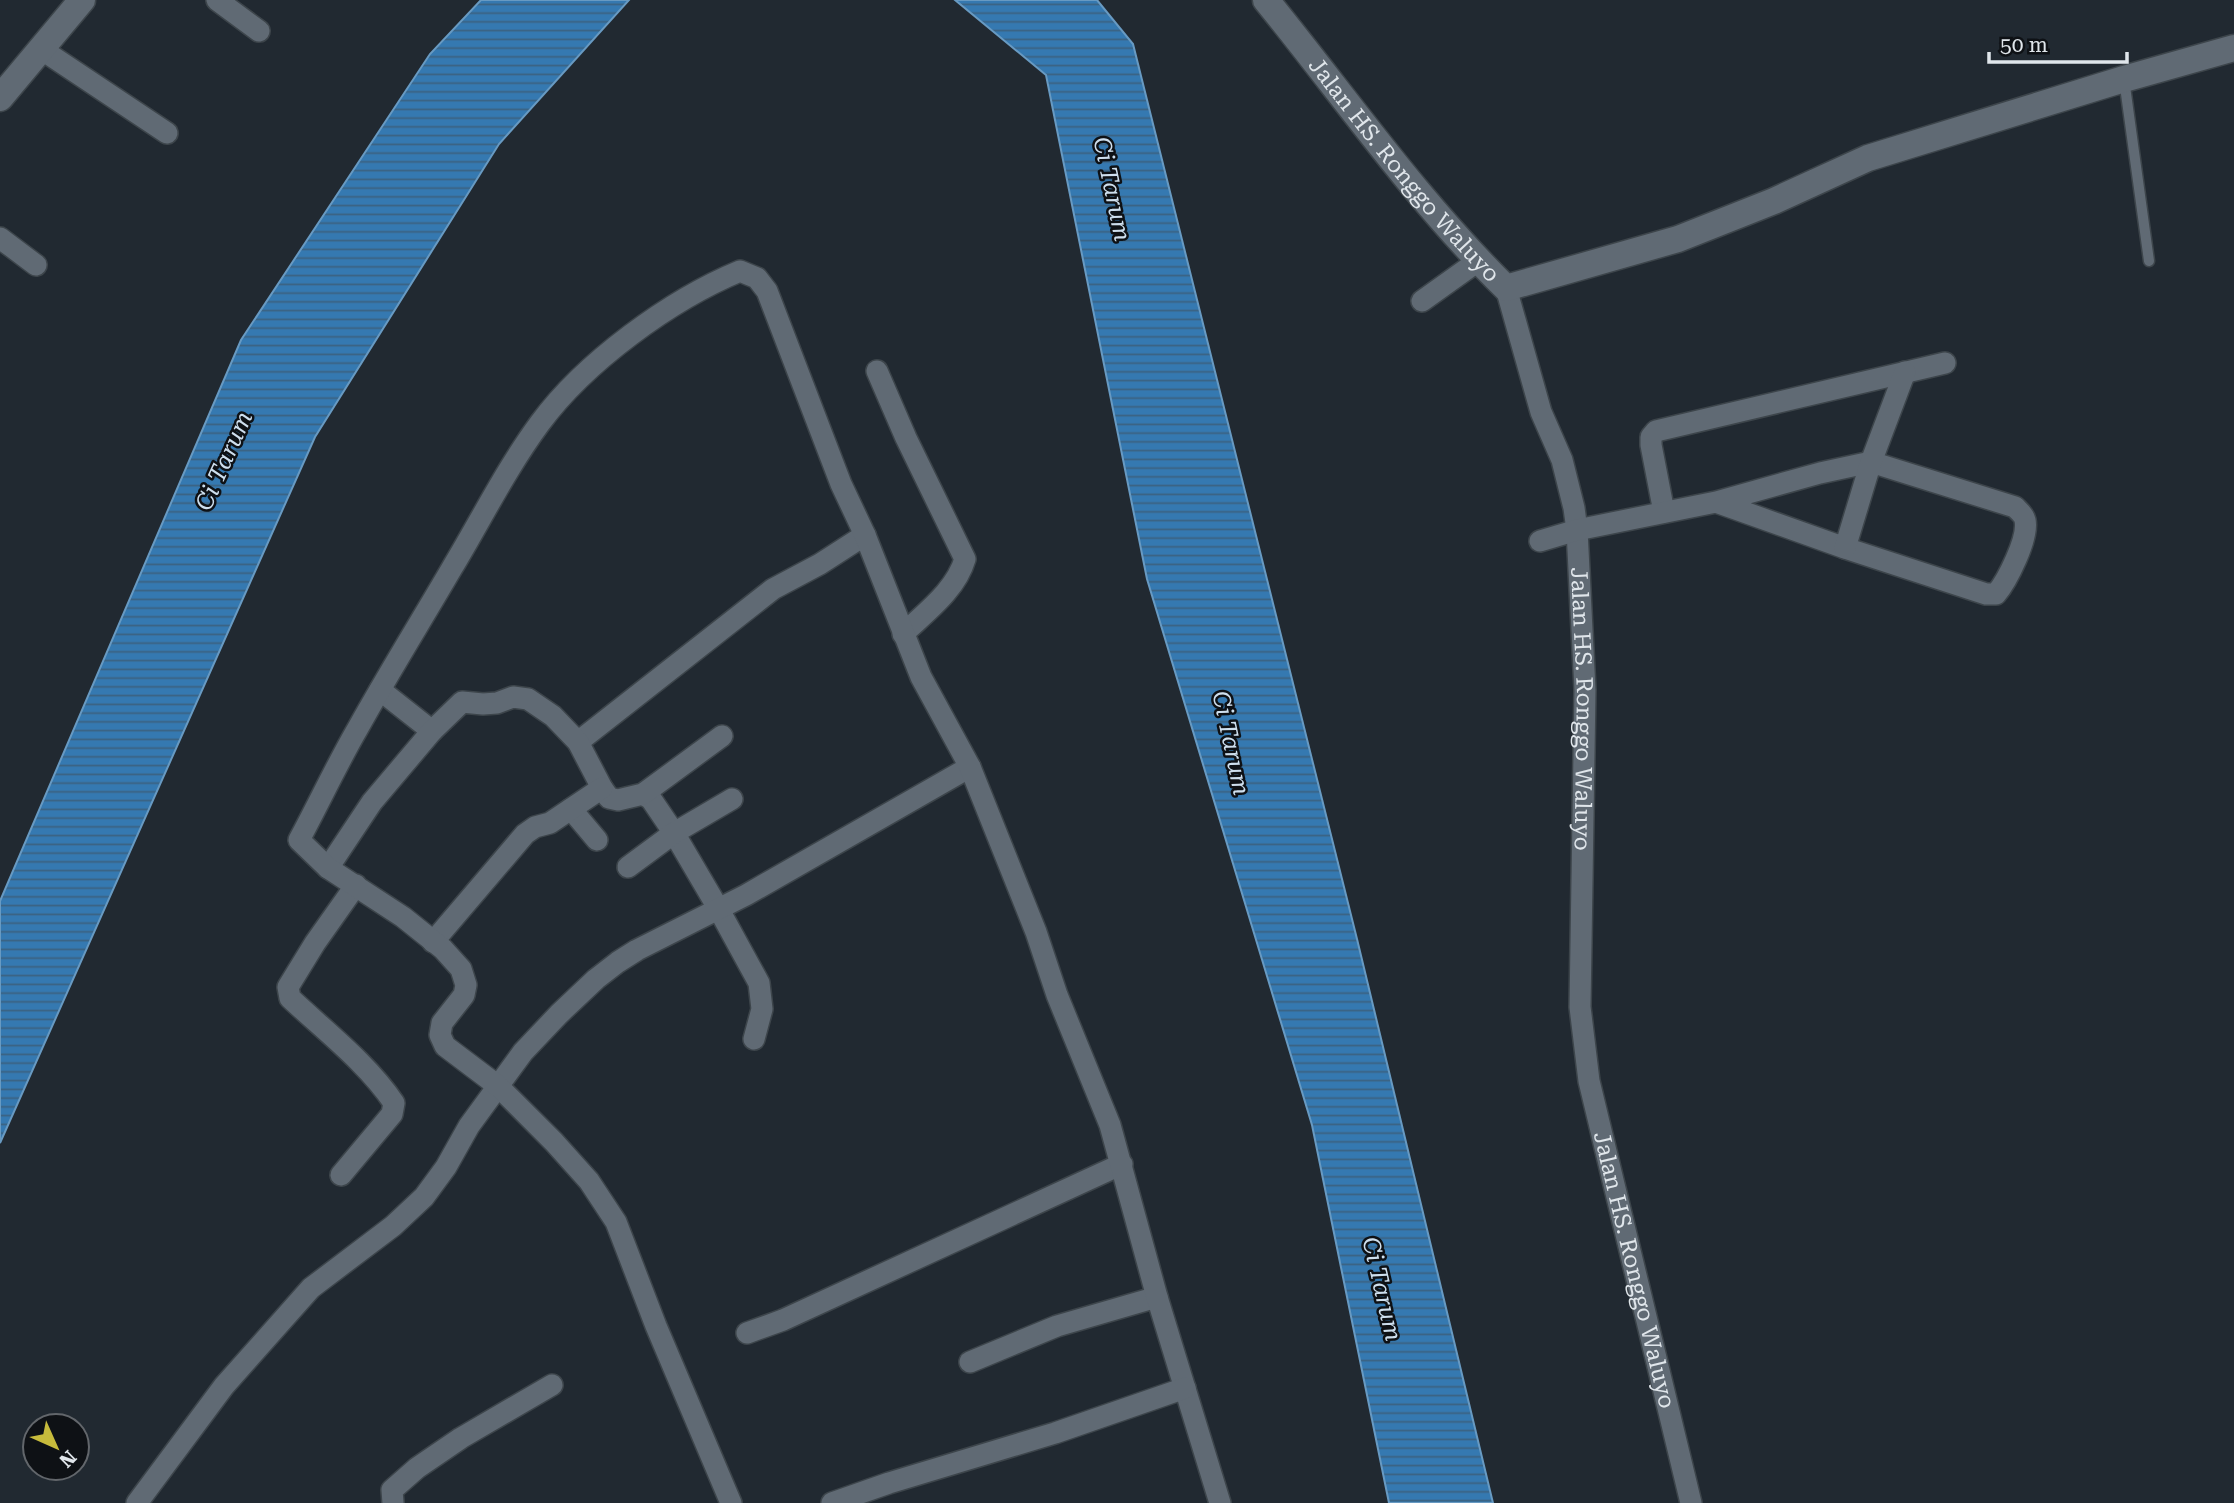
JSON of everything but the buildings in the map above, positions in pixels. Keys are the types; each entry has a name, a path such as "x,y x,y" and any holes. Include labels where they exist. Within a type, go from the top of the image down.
{"street":[{"path":"0,99 82,0"},
{"path":"217,0 259,31"},
{"name":"Jalan HS. Ronggo Waluyo","path":"1266,0 1388,156 1478,261 1506,288 1541,412 1562,460 1577,530 1585,690 1580,1007 1589,1081 1691,1503"},
{"path":"1506,288 1678,239 1774,201 1868,158 2234,48"},
{"path":"41,49 167,133"},
{"path":"0,238 36,265"},
{"path":"1422,301 1478,261"},
{"path":"731,1503 616,1222 589,1181 554,1142 498,1086 445,1046 440,1035 442,1023 464,995 466,985 461,969 433,942 356,885 328,868 299,841 356,730 516,458 556,404 595,363 641,329 717,281 740,271 757,278 767,291 841,484 866,535 921,677 970,767 1036,932 1057,995 1110,1125 1157,1297 1220,1503"},
{"path":"1664,512 1651,445 1651,437 1656,431 1945,363"},
{"path":"877,371 906,438 965,559 962,569 948,589 903,634"},
{"path":"1845,548 1871,462 1905,372"},
{"path":"1540,541 1577,530 1716,502 1871,462 2015,506 2025,517 2026,530 2006,582 1996,594 1986,594 1716,502"},
{"path":"578,742 774,589 866,535"},
{"path":"380,690 432,732"},
{"path":"328,868 372,802 432,732 462,702 497,703 513,697 528,699 553,716 578,742 602,788 609,797 618,800 643,794 722,736"},
{"path":"137,1503 224,1386 311,1288 393,1226 424,1197 523,1052 559,1014 618,962 746,895 970,767"},
{"path":"433,942 524,834 571,809 602,788"},
{"path":"643,794 651,799 674,833 759,983 762,1009 754,1040"},
{"path":"628,866 674,833 732,799"},
{"path":"571,809 597,840"},
{"path":"341,1175 392,1114 394,1103 386,1091 290,998 288,987 356,885"},
{"path":"747,1333 783,1321 1122,1164"},
{"path":"970,1362 1057,1326 1157,1297"},
{"path":"393,1503 392,1490 417,1468 501,1413 552,1385"},
{"path":"832,1503 1055,1433 1185,1388"}],"lane":[{"path":"2124,79 2149,261"}],"water":[{"name":"Ci Tarum","path":"481,0 629,0 499,144 315,437 0,1143 0,901 241,340 430,54"},
{"name":"Ci Tarum","path":"955,0 1097,0 1133,44 1357,939 1493,1503 1389,1503 1312,1125 1147,579 1046,75"}]}
